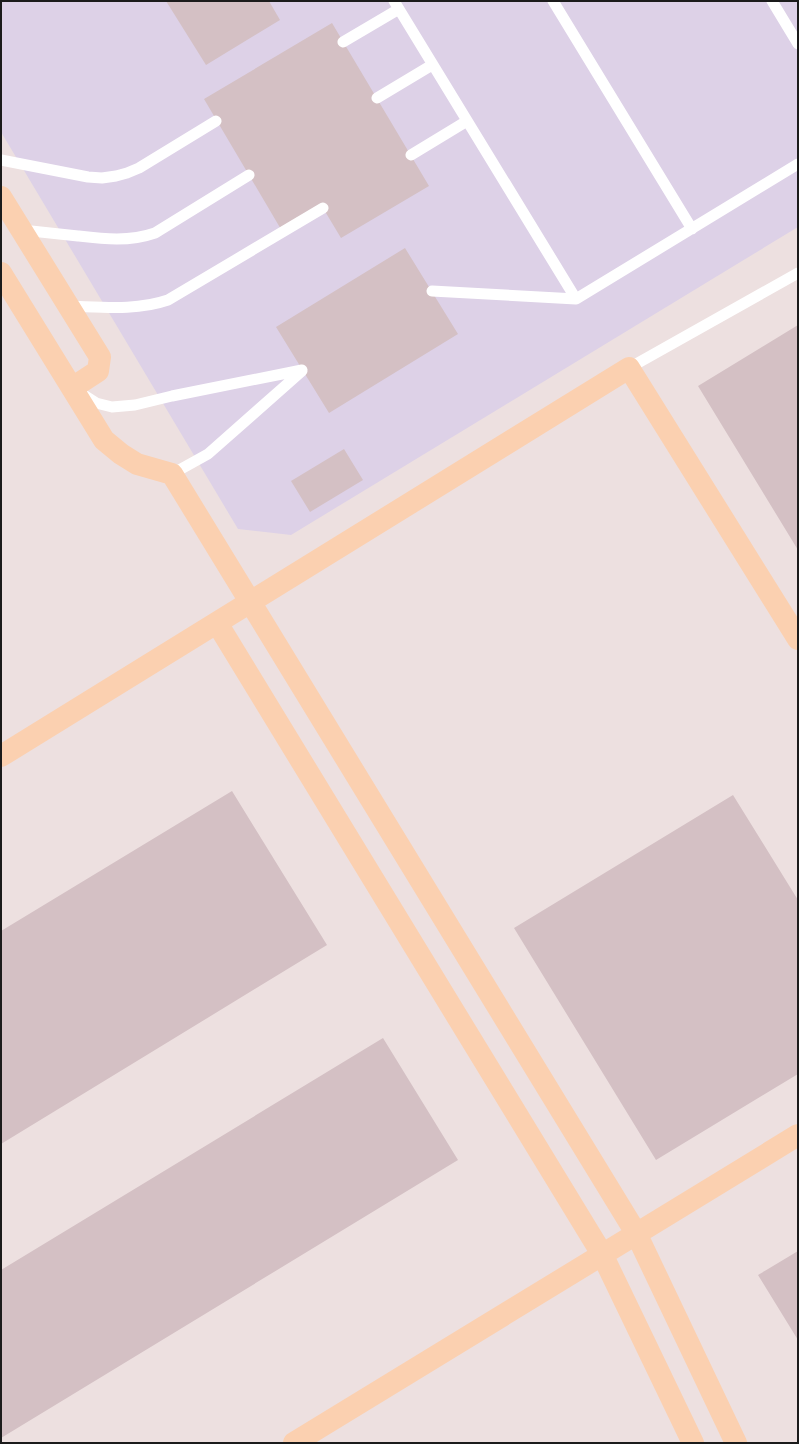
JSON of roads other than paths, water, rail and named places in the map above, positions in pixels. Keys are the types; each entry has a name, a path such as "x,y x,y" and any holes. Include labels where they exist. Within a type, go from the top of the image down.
{"street":[{"path":"1,197 100,358 98,371 72,388"},
{"path":"1,273 104,440 120,454 137,464 172,474 636,1233 736,1443"},
{"path":"1,756 629,368 798,639"},
{"path":"217,623 602,1254 693,1443"},
{"path":"294,1443 798,1135"}],"lane":[{"path":"553,1 692,229"},
{"path":"772,1 798,44"},
{"path":"343,42 396,5 576,299"},
{"path":"377,98 432,64"},
{"path":"1,160 88,177 102,178 116,176 139,168 216,121"},
{"path":"410,155 467,121"},
{"path":"432,291 576,299 798,164"},
{"path":"21,230 112,239 134,239 144,237 155,233 249,175"},
{"path":"68,306 141,307 154,305 168,300 323,208"},
{"path":"629,368 798,273"},
{"path":"72,388 96,403 112,407 135,405 172,396 302,370 208,454 172,474"}]}
